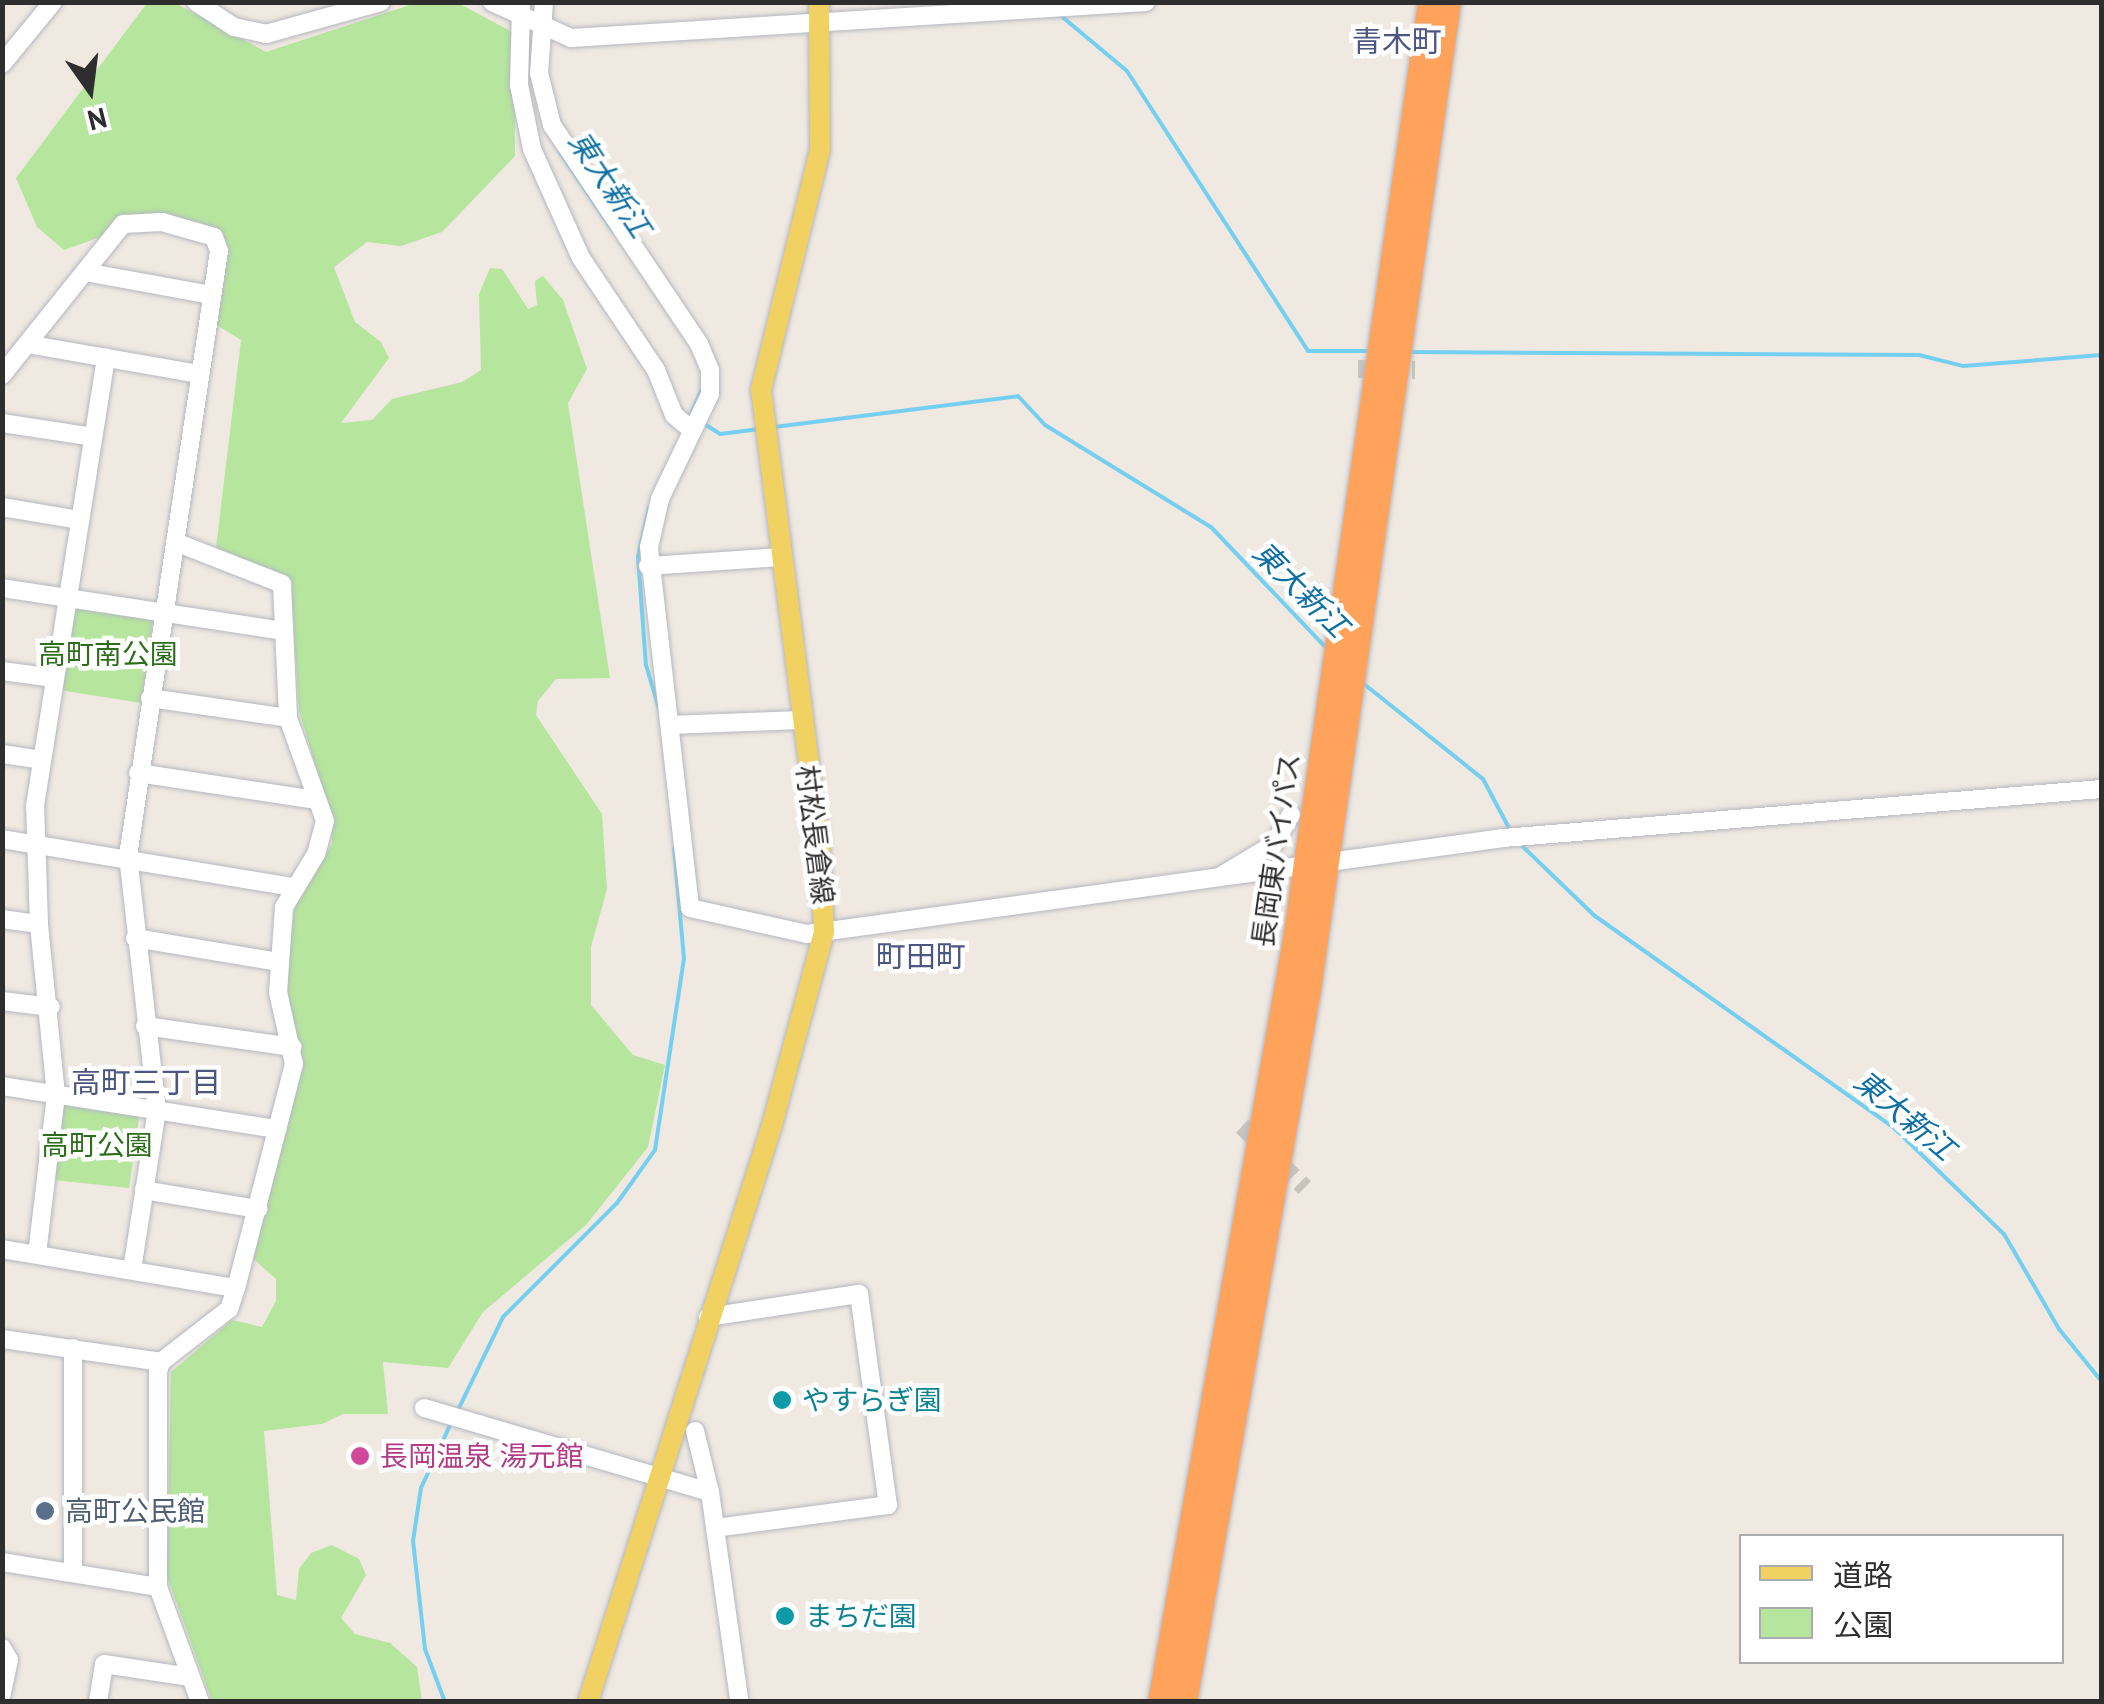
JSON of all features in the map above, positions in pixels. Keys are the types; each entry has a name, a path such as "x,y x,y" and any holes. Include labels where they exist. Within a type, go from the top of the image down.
{"highway":[{"name":"長岡東バイパス","path":"1160,1702 1316,864 1430,2"},
{"name":"長岡東バイパス","path":"1185,1699 1448,2"}],"main road":[{"name":"村松長倉線","path":"588,1702 772,1124 824,932 820,850 798,720 761,390 820,149 820,13"}],"street":[{"path":"2,64 53,2"},
{"path":"196,2 234,27 266,34 381,2"},
{"path":"492,2 521,8 542,28 571,38 820,13 1146,2"},
{"path":"544,2 539,73 552,125 708,360 710,394 660,498 648,566 671,725 690,908 824,932 1503,838 2102,789"},
{"path":"521,8 519,85 538,163 581,258 656,370 674,415 692,430"},
{"path":"2,375 123,224 162,222 214,238 219,251 128,856 157,1110 132,1270"},
{"path":"85,272 212,295"},
{"path":"27,344 199,374"},
{"path":"37,1254 56,1094 33,844 54,678 106,358"},
{"path":"2,423 93,438"},
{"path":"2,507 80,520"},
{"path":"2,1339 161,1362 228,1308 278,1128 293,1047 278,992 278,962 292,887 323,837 317,800 288,718 282,584 176,542"},
{"path":"648,566 780,557"},
{"path":"2,588 284,631"},
{"path":"2,671 54,678"},
{"path":"150,698 288,718"},
{"path":"671,725 798,720"},
{"path":"2,754 42,760"},
{"path":"138,773 317,800"},
{"path":"1220,877 1274,844 1291,814"},
{"path":"2,839 128,856 292,887"},
{"path":"2,919 38,924"},
{"path":"135,938 278,962"},
{"path":"2,1001 51,1007"},
{"path":"146,1026 293,1047"},
{"path":"2,1086 278,1128"},
{"path":"144,1190 258,1209"},
{"path":"2,1249 236,1288"},
{"path":"708,1317 859,1294 888,1505 716,1528"},
{"path":"72,1348 73,1573"},
{"path":"161,1362 158,1586 200,1702"},
{"path":"424,1408 710,1492"},
{"path":"694,1431 710,1492 739,1698"},
{"path":"2,1562 158,1586"},
{"path":"2,1648 9,1660 2,1694"},
{"path":"98,1702 104,1664 190,1677"}],"green space":[{"path":"147,3 175,3 266,52 416,3 458,3 514,33 515,156 442,232 401,246 367,242 334,267 355,322 381,342 389,358 341,423 372,420 392,399 462,382 481,370 479,294 490,268 502,269 528,309 537,305 535,281 543,276 563,300 587,369 568,403 610,678 556,679 538,701 536,715 602,814 607,889 591,947 591,1005 633,1055 665,1065 648,1147 586,1225 483,1312 448,1368 383,1362 388,1414 343,1414 322,1424 264,1431 277,1595 296,1600 299,1569 311,1553 332,1545 359,1559 366,1575 341,1618 355,1634 390,1643 417,1667 422,1701 212,1701 167,1576 171,1372 232,1320 262,1327 276,1301 276,1279 252,1258 301,1069 286,992 294,908 332,844 332,822 299,710 291,585 285,576 216,548 241,340 215,324 228,257 221,238 156,217 64,250 37,227 16,178"},
{"name":"高町南公園","path":"77,606 153,618 142,703 59,690"},
{"name":"高町公園","path":"64,1099 140,1111 129,1188 54,1180"}],"waterway":[{"path":"1060,15 1127,71 1308,351 1368,351"},
{"name":"東大新江","path":"560,152 613,231"},
{"path":"1407,352 1919,355 1963,366 2102,355"},
{"name":"東大新江","path":"692,412 702,389"},
{"name":"東大新江","path":"774,427 1018,396 1045,425 1211,527 1328,650"},
{"name":"東大新江","path":"703,423 720,434 760,429"},
{"path":"649,508 638,557 646,665 659,709"},
{"name":"東大新江","path":"1364,684 1483,779 1510,830"},
{"name":"東大新江","path":"1518,842 1595,916 1892,1126 2004,1234 2059,1329 2102,1382"},
{"path":"458,1410 503,1317 617,1203 655,1150 684,959 674,848"},
{"path":"445,1702 425,1649 413,1541 421,1488 451,1423"}],"tunnel":[{"path":"1358,369 1415,370"},
{"path":"1242,1126 1305,1188"}],"place":[{"name":"やすらぎ園","path":"782,1400"},
{"name":"長岡温泉 湯元館","path":"360,1456"},
{"name":"高町公民館","path":"45,1511"},
{"name":"まちだ園","path":"785,1616"}],"district":[{"name":"青木町","path":"1397,41"},
{"name":"町田町","path":"921,956"},
{"name":"高町三丁目","path":"146,1082"}]}
